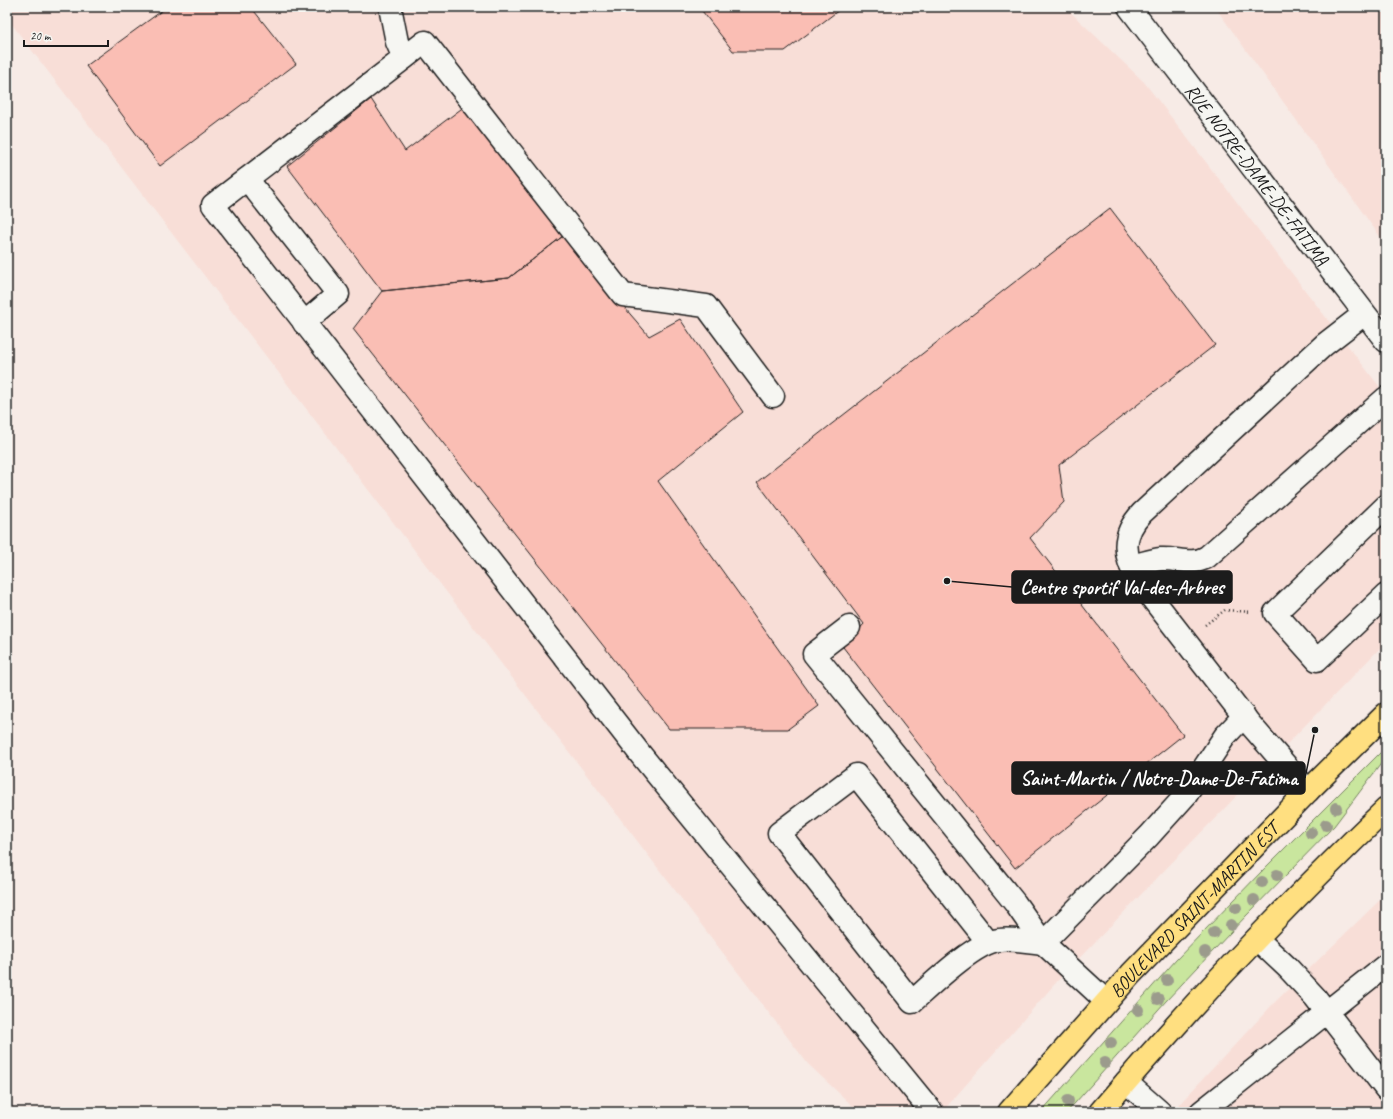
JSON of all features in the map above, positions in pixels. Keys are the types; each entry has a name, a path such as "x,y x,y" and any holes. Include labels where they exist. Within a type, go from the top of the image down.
{"main road":[{"name":"BOULEVARD SAINT-MARTIN EST","path":"1009,1112 1106,1001 1211,890 1386,714"},
{"path":"1100,1112 1257,939 1350,844 1386,810"}],"street":[{"path":"390,7 397,42 404,58"},
{"name":"RUE NOTRE-DAME-DE-FATIMA","path":"1129,7 1386,341"},
{"path":"773,396 706,306 623,295 425,42 213,206 641,755 932,1112"},
{"path":"247,179 338,294 304,322"},
{"path":"1308,791 1244,716 1138,580 1128,561 1126,547 1127,536 1134,521 1142,512 1324,345 1364,314"},
{"path":"1131,566 1161,560 1201,561 1386,398"},
{"path":"1386,506 1275,613 1317,660 1386,594"},
{"path":"849,627 814,654 1015,903 1043,943 1106,1001"},
{"path":"988,942 856,776 780,833 912,1002 970,952 988,942 1000,940 1043,943 1165,818 1186,794 1225,736 1244,716"},
{"path":"1257,939 1288,968 1327,1012 1386,1089"},
{"path":"1201,1112 1386,965"},
{"path":"1126,1082 1160,1112"}],"path":[{"path":"1185,641 1225,610 1275,613"}],"shaded area":[{"path":"7,7 1065,7 1144,82 1386,395 1386,642 1061,977 942,1112 859,1112 808,1064 7,18"},
{"path":"1215,7 1386,7 1386,245"},
{"path":"1386,894 1386,1112 1172,1112 1274,1003"}],"green space":[{"path":"1386,747 1386,757 1334,826 1166,1001 1067,1112 1041,1112 1176,960 1262,871"}],"building":[{"path":"167,7 251,7 296,64 160,166 86,66"},
{"path":"699,7 843,7 785,51 733,51"},
{"path":"371,99 405,151 465,106 563,236 509,278 382,291 287,166"},
{"path":"1110,208 1215,345 1059,465 1064,502 1030,538 1183,735 1015,868 843,647 864,624 757,482"},
{"path":"563,236 649,336 680,319 743,412 658,481 819,706 788,729 669,729 353,329 382,291 509,278"}],"place":[{"name":"Centre sportif Val-des-Arbres","path":"947,581"},
{"name":"Saint-Martin / Notre-Dame-De-Fatima","path":"1315,730"}]}
